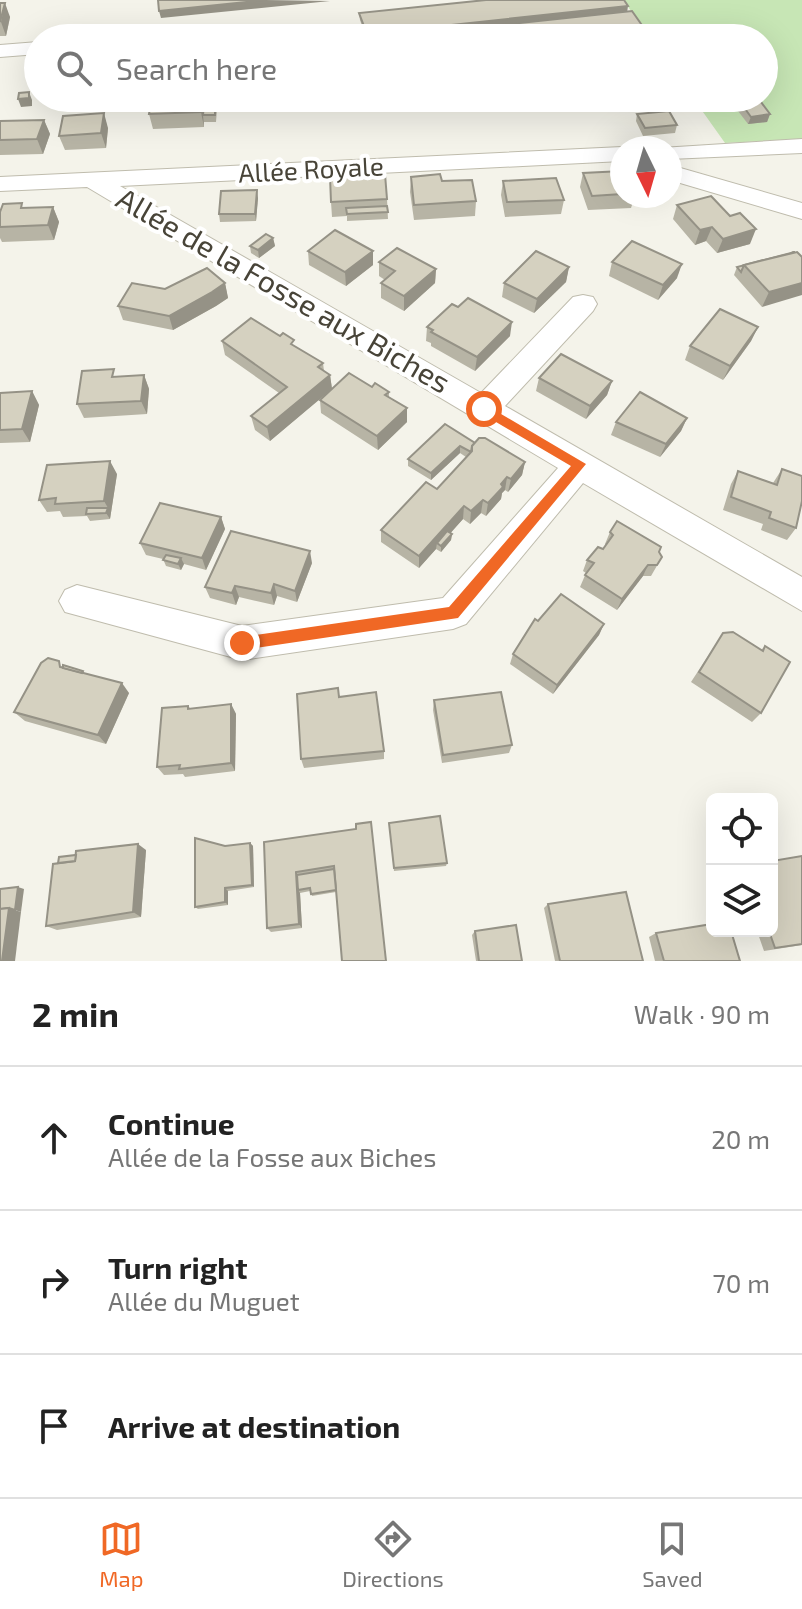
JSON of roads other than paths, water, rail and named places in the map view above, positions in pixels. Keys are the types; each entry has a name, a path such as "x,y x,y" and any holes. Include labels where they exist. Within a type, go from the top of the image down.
{"street":[{"path":"0,51 24,49"},
{"path":"682,151 802,146"},
{"name":"Allée Royale","path":"0,184 610,156"},
{"path":"682,176 802,211"},
{"name":"Allée de la Fosse aux Biches","path":"96,182 802,595"},
{"path":"484,409 583,304"},
{"path":"77,601 242,643 453,613 580,464"}]}
